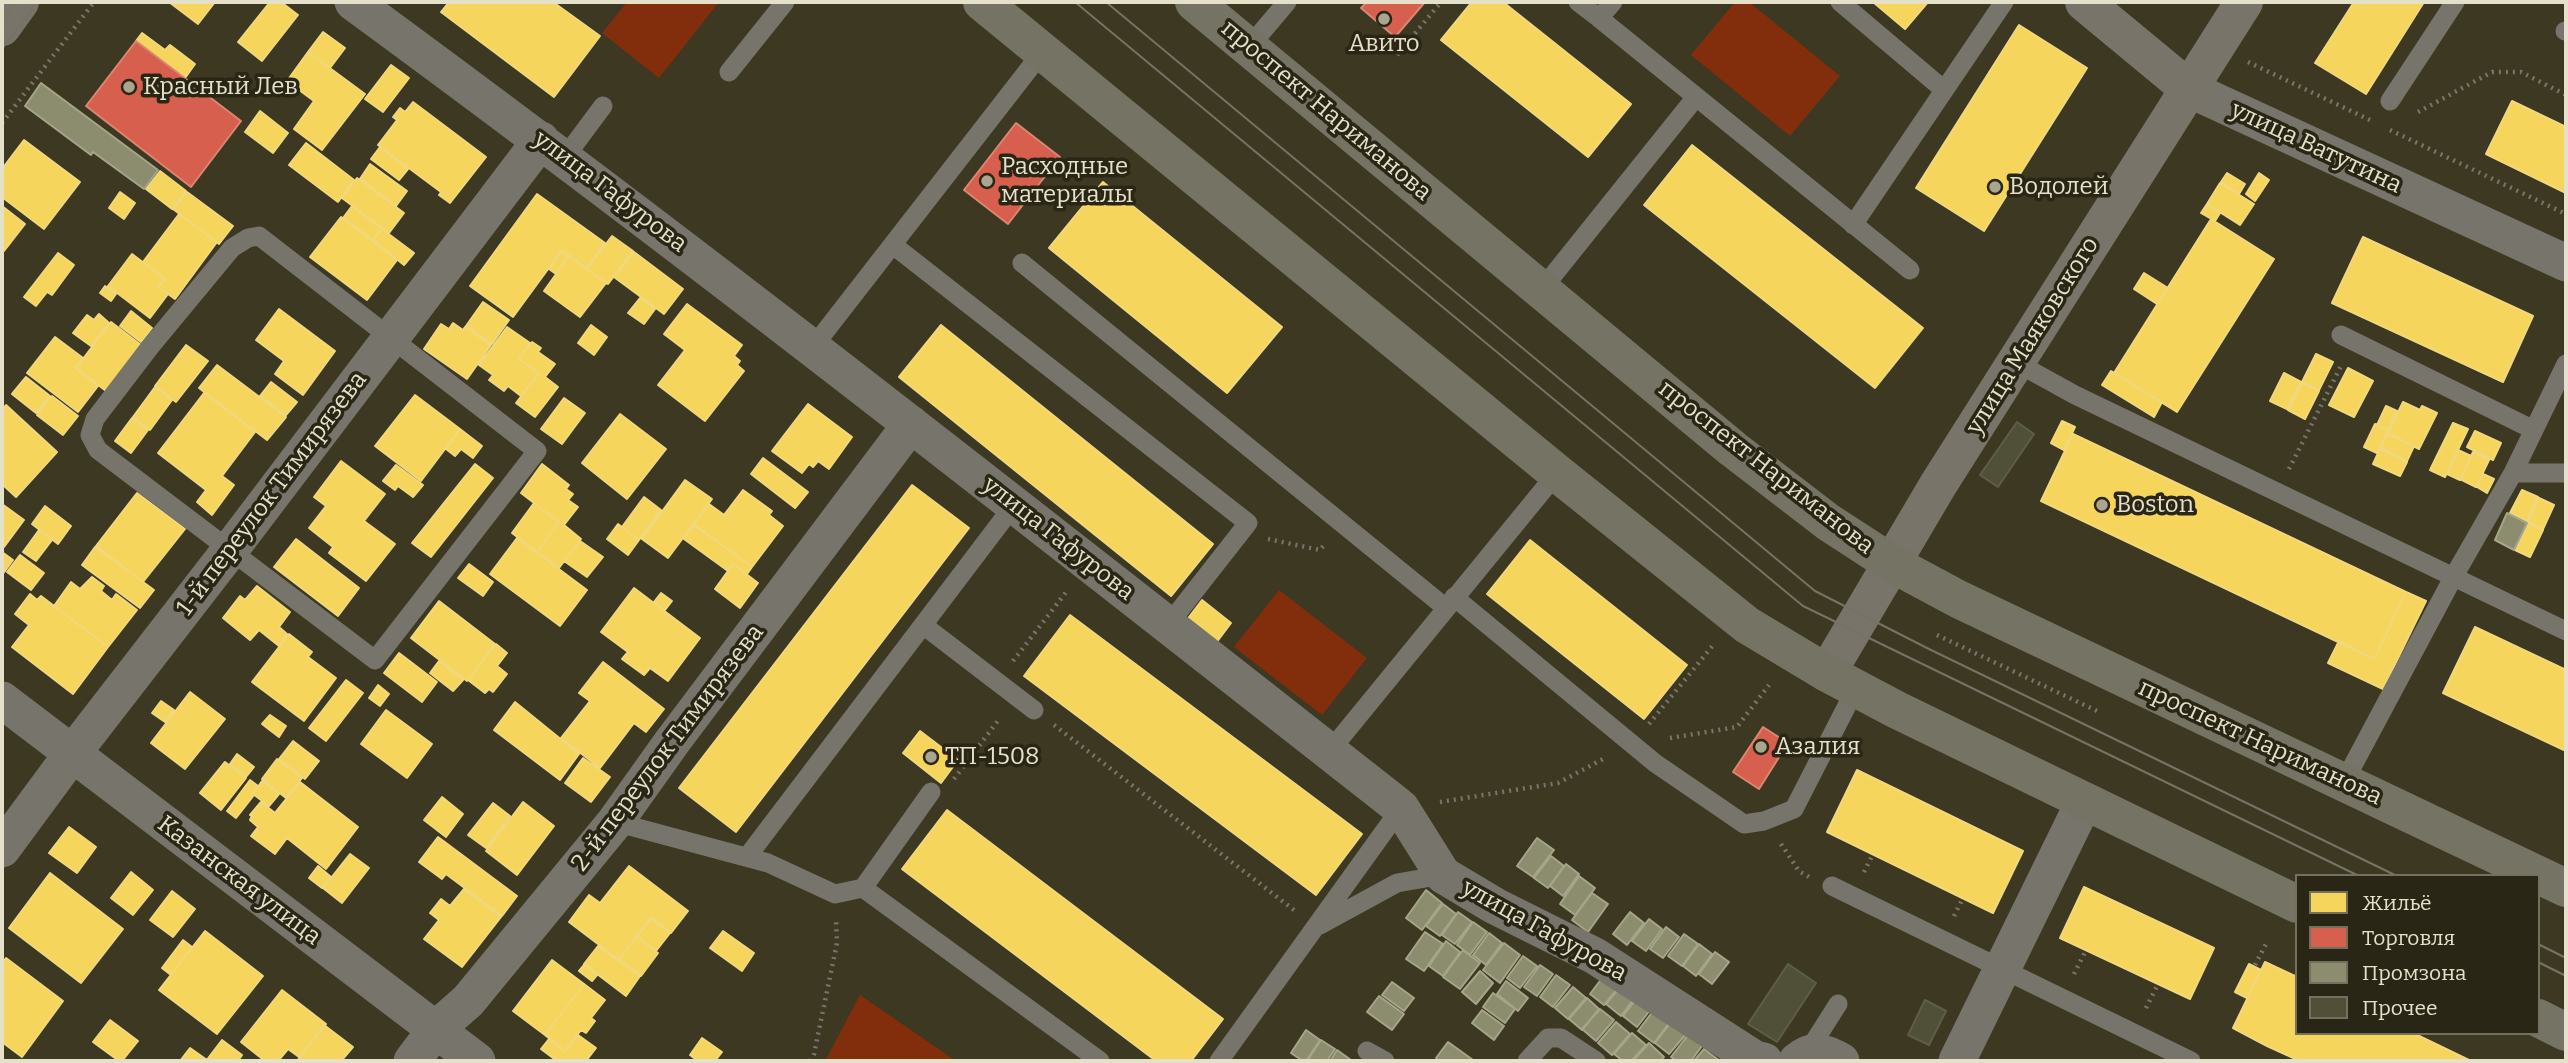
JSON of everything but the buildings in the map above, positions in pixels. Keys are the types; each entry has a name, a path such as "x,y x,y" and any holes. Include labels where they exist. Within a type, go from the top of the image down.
{"main road":[{"path":"982,2 1556,473 1747,625 1841,681 2295,903"},
{"name":"проспект Нариманова","path":"1194,2 1733,449 1828,522 1891,563 1958,599 2537,874"},
{"name":"проспект Нариманова","path":"2540,876 2566,888"},
{"path":"2540,1019 2566,1032"}],"street":[{"path":"2,27 20,2"},
{"name":"улица Гафурова","path":"353,2 553,148 813,347 1401,808 1443,875 1495,906 1595,956 1755,1059 1764,1061"},
{"name":"улица Ватутина","path":"2084,2 2189,89 2566,263"},
{"name":"улица Маяковского","path":"1841,681 1891,563 2244,2"},
{"name":"1-й переулок Тимирязева","path":"2,849 392,337 553,148"},
{"name":"2-й переулок Тимирязева","path":"412,1061 436,1030 468,1001 615,822 680,731 911,424"},
{"name":"Казанская улица","path":"2,701 477,1061"},
{"path":"1957,1061 2084,802"}],"lane":[{"path":"729,72 785,2"},
{"path":"1249,47 1287,2"},
{"path":"1578,2 1910,270"},
{"path":"1599,18 1613,2"},
{"path":"1840,2 1943,89"},
{"path":"1853,225 2004,2"},
{"path":"2389,101 2455,2"},
{"path":"813,347 1043,51"},
{"path":"1542,289 1696,97"},
{"path":"553,148 603,106"},
{"path":"259,236 537,451 375,660 230,550 98,450 90,435 95,419 150,347 232,248 248,238 259,236"},
{"path":"893,245 1248,523 1168,625"},
{"path":"1023,263 1342,523 1450,602 1655,763 1744,824 1764,821 1794,809 1841,681"},
{"path":"2347,339 2534,430"},
{"path":"2017,363 2075,395 2566,631"},
{"path":"2344,782 2454,576 2513,473 2566,364"},
{"path":"1329,752 1556,473"},
{"path":"2513,473 2566,473"},
{"path":"747,857 1014,505"},
{"path":"923,625 1034,710"},
{"path":"615,822 768,863 835,894 863,888 931,792"},
{"path":"1219,1061 1401,808"},
{"path":"1316,927 1397,883 1443,875"},
{"path":"1832,886 2191,1061"},
{"path":"863,888 1100,1061"},
{"path":"1815,1058 1838,1004"},
{"path":"1527,1061 1548,1038 1561,1038 1596,1061"},
{"path":"1367,1051 1385,1061"}],"path":[{"path":"2,124 94,2"},
{"path":"1397,55 1441,2"},
{"path":"2412,115 2492,72 2521,72 2566,95"},
{"path":"2278,76 2374,122"},
{"path":"2393,124 2386,128 2566,214"},
{"path":"2278,492 2347,339"},
{"path":"1248,523 1268,540 1320,550 1342,523"},
{"path":"997,682 1088,563"},
{"path":"1937,635 2097,711"},
{"path":"1633,744 1716,642"},
{"path":"1401,808 1559,783 1633,744 1737,727 1769,685"},
{"path":"931,792 946,790 1016,696"},
{"path":"1034,710 1316,927"},
{"path":"1764,821 1799,872 1832,886"},
{"path":"810,1061 814,1054 837,943 835,894"},
{"path":"2255,965 2267,942"}],"shaded area":[{"path":"627,2 719,2 659,78 602,33"},
{"path":"1735,2 1749,2 1840,76 1790,136 1691,55"},
{"path":"1279,590 1367,658 1322,715 1234,647"},
{"path":"860,995 956,1061 825,1061"}],"tram line":[{"path":"2,21 16,2"},
{"path":"2,49 37,2"},
{"path":"1075,2 1803,606 2355,874"},
{"path":"1106,2 1815,591 2393,874"},
{"path":"2540,945 2566,958"},
{"path":"2540,963 2566,976"}],"place":[{"name":"Авито","path":"1384,19"},
{"name":"Красный Лев","path":"129,87"},
{"name":"Расходные материалы","path":"987,181"},
{"name":"Водолей","path":"1995,187"},
{"name":"Boston","path":"2102,505"},
{"name":"Азалия","path":"1761,747"},
{"name":"ТП-1508","path":"931,757"}]}
